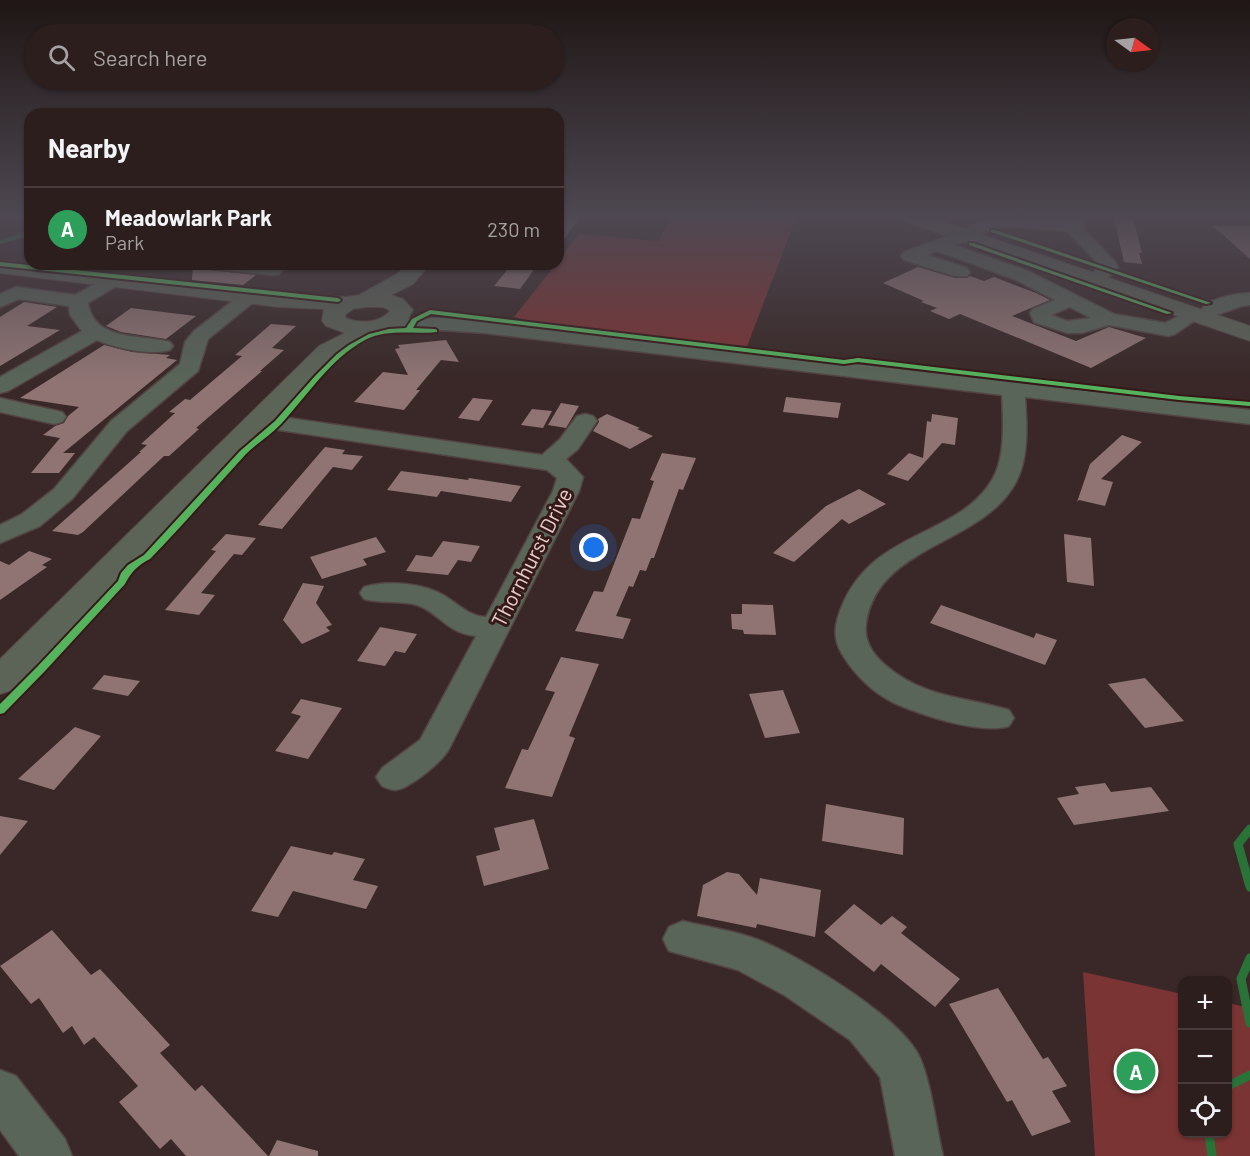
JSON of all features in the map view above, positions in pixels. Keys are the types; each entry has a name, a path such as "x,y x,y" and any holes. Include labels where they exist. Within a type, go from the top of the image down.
{"main road":[{"path":"34,272 109,283"},
{"path":"0,681 261,420 342,319 411,272"},
{"path":"389,317 412,272"},
{"path":"1072,272 1139,297 1165,301 1250,325"},
{"path":"1098,272 1250,334"},
{"path":"0,273 247,299 342,319 389,317"},
{"path":"342,319 383,300 389,317"}],"street":[{"path":"197,293 217,272"},
{"path":"1013,272 1108,319 1168,330 1240,298"},
{"path":"0,301 16,293 78,301 109,283"},
{"path":"0,535 32,520 63,494 119,426 190,366 195,342 201,335 247,299"},
{"path":"78,301 78,307 94,333 105,338 163,346"},
{"path":"1068,301 1040,312 1041,318 1064,328 1076,329 1108,319"},
{"path":"389,317 1250,417"},
{"path":"0,386 94,333"},
{"path":"997,718 937,707 916,701 893,689 876,677 863,663 852,646 850,627 861,590 875,573 896,556 976,511 1004,482 1012,453 1014,389"},
{"path":"0,405 54,417"},
{"name":"Thornhurst Drive","path":"261,420 548,463 565,470 570,477 569,484 432,749 394,777"},
{"path":"548,463 568,444 585,421"},
{"path":"374,593 418,595 433,601 466,625 495,628"},
{"path":"683,939 747,954 800,982 865,1026 901,1067 919,1156"},
{"path":"0,1092 48,1156"}],"shaded area":[{"path":"550,272 775,272 746,349 559,327 514,317"},
{"path":"1083,972 1178,993 1178,1138 1232,1138 1232,1004 1250,1008 1250,1156 1095,1156"}],"building":[{"path":"193,272 256,275 243,285 192,280"},
{"path":"505,272 532,272 520,289 494,286"},
{"path":"907,272 935,272 955,278 970,276 984,281 994,277 1050,300 1012,316 1076,341 1109,327 1146,338 1091,368 960,314 949,319 930,311 937,308 883,283"},
{"path":"24,302 57,307 27,326 60,330 0,366 0,317"},
{"path":"131,308 196,316 166,339 121,332 106,326"},
{"path":"271,324 296,326 272,348 284,350 260,371 262,371 196,428 199,429 169,456 164,456 83,532 78,535 52,531 141,452 139,452 147,445 141,444 175,413 169,412 185,399 190,400 242,356 235,355"},
{"path":"446,340 459,362 441,360 416,390 420,390 404,410 354,402 383,372 408,375 395,349 400,348 398,345"},
{"path":"104,345 132,352 170,355 166,358 177,360 63,453 75,453 59,473 31,473 60,438 43,435 55,426 64,423 68,416 79,407 20,398"},
{"path":"786,397 841,403 838,418 783,412"},
{"path":"473,398 493,400 479,421 458,418"},
{"path":"561,403 579,406 566,428 548,425"},
{"path":"532,409 552,411 543,428 521,425"},
{"path":"607,414 653,436 630,449 593,431 599,422 598,419"},
{"path":"932,414 958,418 955,445 942,443 908,481 887,474 909,453 923,458 927,421 931,422"},
{"path":"1122,435 1142,442 1101,479 1113,482 1105,506 1079,500 1077,502 1090,464"},
{"path":"325,447 345,450 342,454 363,456 352,470 333,467 282,529 258,525"},
{"path":"662,453 696,458 683,490 679,489 654,558 651,558 646,571 640,570 633,587 629,586 616,616 631,619 623,639 575,631 594,591 603,592 632,518 640,519 654,481 650,480"},
{"path":"401,471 521,486 511,502 441,491 437,497 387,490"},
{"path":"859,489 886,504 849,524 842,519 794,562 773,553 826,506"},
{"path":"226,534 256,538 242,555 234,554 201,593 215,595 199,615 165,610 216,551 211,550"},
{"path":"1064,534 1091,538 1094,586 1067,582"},
{"path":"376,537 386,552 363,559 367,565 322,579 310,557"},
{"path":"443,541 480,546 471,562 458,560 448,575 406,571 416,555 432,557"},
{"path":"29,551 52,559 42,565 47,567 0,600 0,561 9,565"},
{"path":"303,583 324,586 316,603 332,625 326,627 330,631 302,644 283,620"},
{"path":"742,604 773,605 776,635 744,634 743,630 732,629 731,614 742,614"},
{"path":"941,605 1034,638 1036,633 1057,640 1045,665 930,623"},
{"path":"380,627 417,634 405,653 395,651 385,666 357,661"},
{"path":"561,657 599,664 569,736 575,738 552,797 505,788 522,749 528,750 555,692 545,690"},
{"path":"104,675 140,681 128,696 92,689"},
{"path":"1145,678 1184,721 1145,728 1108,684"},
{"path":"783,690 800,733 765,738 749,694"},
{"path":"301,699 342,708 308,759 275,751 301,716 291,713"},
{"path":"75,727 101,736 54,790 18,779"},
{"path":"1105,783 1111,792 1151,787 1169,811 1074,825 1057,798 1079,794 1075,787"},
{"path":"826,804 904,818 903,855 822,841"},
{"path":"0,816 28,821 0,855"},
{"path":"534,819 549,869 484,886 476,856 500,850 494,828"},
{"path":"291,846 365,859 353,880 378,886 366,909 293,891 278,917 251,911"},
{"path":"727,872 739,874 757,895 760,878 821,890 815,937 757,924 756,928 697,916 703,885"},
{"path":"854,904 881,925 892,916 907,927 901,933 960,979 935,1007 881,964 874,972 824,932"},
{"path":"52,930 91,975 100,969 170,1045 160,1053 195,1091 202,1085 268,1156 186,1156 171,1139 160,1149 119,1102 138,1086 94,1037 84,1045 72,1026 63,1033 39,998 31,1004 0,966"},
{"path":"998,988 1043,1059 1048,1057 1067,1086 1052,1091 1071,1122 1032,1136 1012,1100 1007,1102 949,1004"},
{"path":"277,1140 318,1151 318,1156 269,1156"}],"waterway":[{"path":"1250,829 1238,844 1250,887"},
{"path":"1250,958 1241,979 1250,1023"},
{"path":"1232,1084 1250,1075"},
{"path":"1210,1138 1212,1156"}],"cycle path":[{"path":"75,272 338,300"},
{"path":"1051,272 1169,313"},
{"path":"1115,272 1208,303"},
{"path":"408,331 414,320 430,312 844,362 858,360 1179,398 1250,404"},
{"path":"0,710 122,582 129,570 147,557 243,453 278,423 339,356 371,335 398,330 435,331"}],"place":[{"name":"Meadowlark Park","path":"1136,1071"}]}
